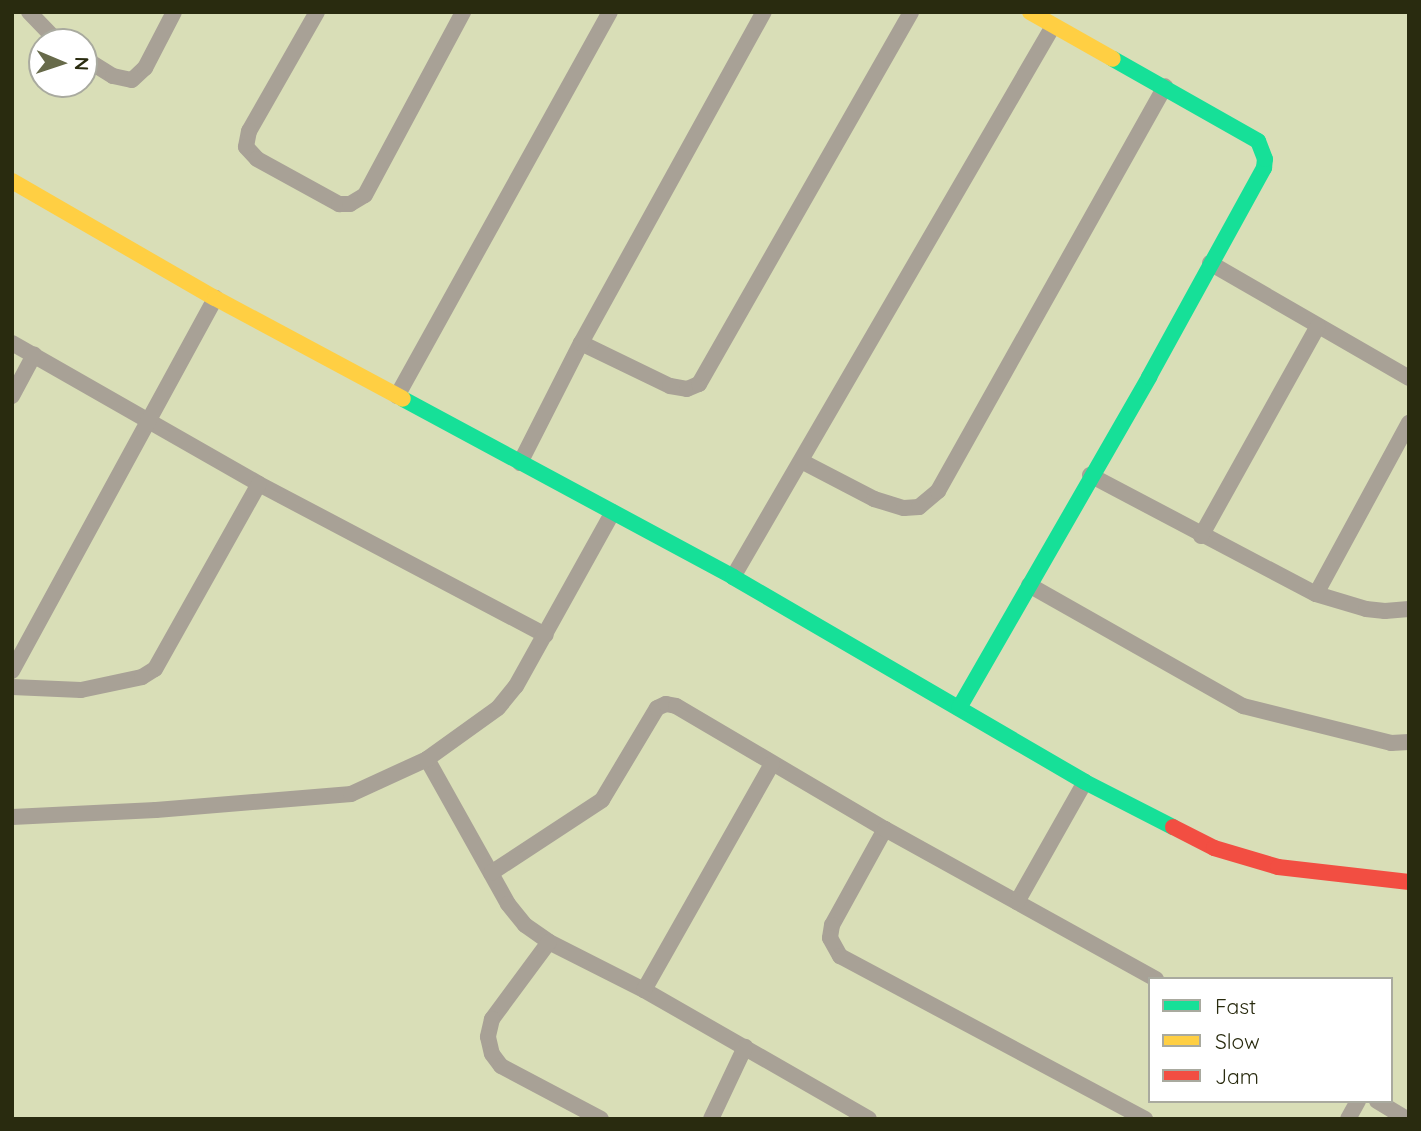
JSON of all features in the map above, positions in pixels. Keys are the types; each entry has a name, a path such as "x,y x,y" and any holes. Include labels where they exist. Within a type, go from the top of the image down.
{"street":[{"path":"29,12 44,28"},
{"path":"98,66 114,76 132,80 145,68 174,12"},
{"path":"317,12 249,131 246,147 257,159 339,204 350,204 365,195 463,12"},
{"path":"397,396 610,12"},
{"path":"520,463 581,343 764,12"},
{"path":"581,343 670,387 687,389 699,384 911,12"},
{"path":"959,708 1090,475 1149,377 1264,168 1265,159 1258,141 1166,86 1030,12"},
{"path":"733,577 803,462 1053,26"},
{"path":"803,462 874,499 904,508 919,507 938,491 1166,86"},
{"path":"12,181 215,298 733,577 1085,782 1214,848 1278,867 1409,881"},
{"path":"1210,263 1409,378"},
{"path":"12,671 146,420 215,298"},
{"path":"1201,536 1318,326"},
{"path":"12,343 259,484 546,635"},
{"path":"12,396 34,355"},
{"path":"1316,594 1409,423"},
{"path":"1090,475 1201,536 1316,594 1366,609 1409,608"},
{"path":"12,687 81,690 142,677 156,669 259,484"},
{"path":"12,817 156,810 351,794 427,759 498,708 516,685 612,512"},
{"path":"1029,585 1243,706 1391,743 1409,742"},
{"path":"491,873 602,800 661,705 676,706 886,829 1152,977"},
{"path":"427,759 508,904 525,925 549,942 644,990 863,1117"},
{"path":"644,990 772,764"},
{"path":"1017,902 1085,782"},
{"path":"886,829 831,925 830,938 840,956 1145,1119"},
{"path":"549,942 492,1019 488,1037 492,1054 501,1066 601,1119"},
{"path":"711,1119 745,1047"},
{"path":"1348,1119 1357,1103"},
{"path":"1380,1103 1407,1119"}],"traffic: fast":[{"path":"959,708 1149,377 1264,168 1265,159 1258,141 1113,59"},
{"path":"403,399 733,577 1085,782 1173,827"}],"traffic: slow":[{"path":"1030,12 1113,59"},
{"path":"12,181 215,298 403,399"}],"traffic: jam":[{"path":"1173,827 1214,848 1278,867 1409,882"}]}
